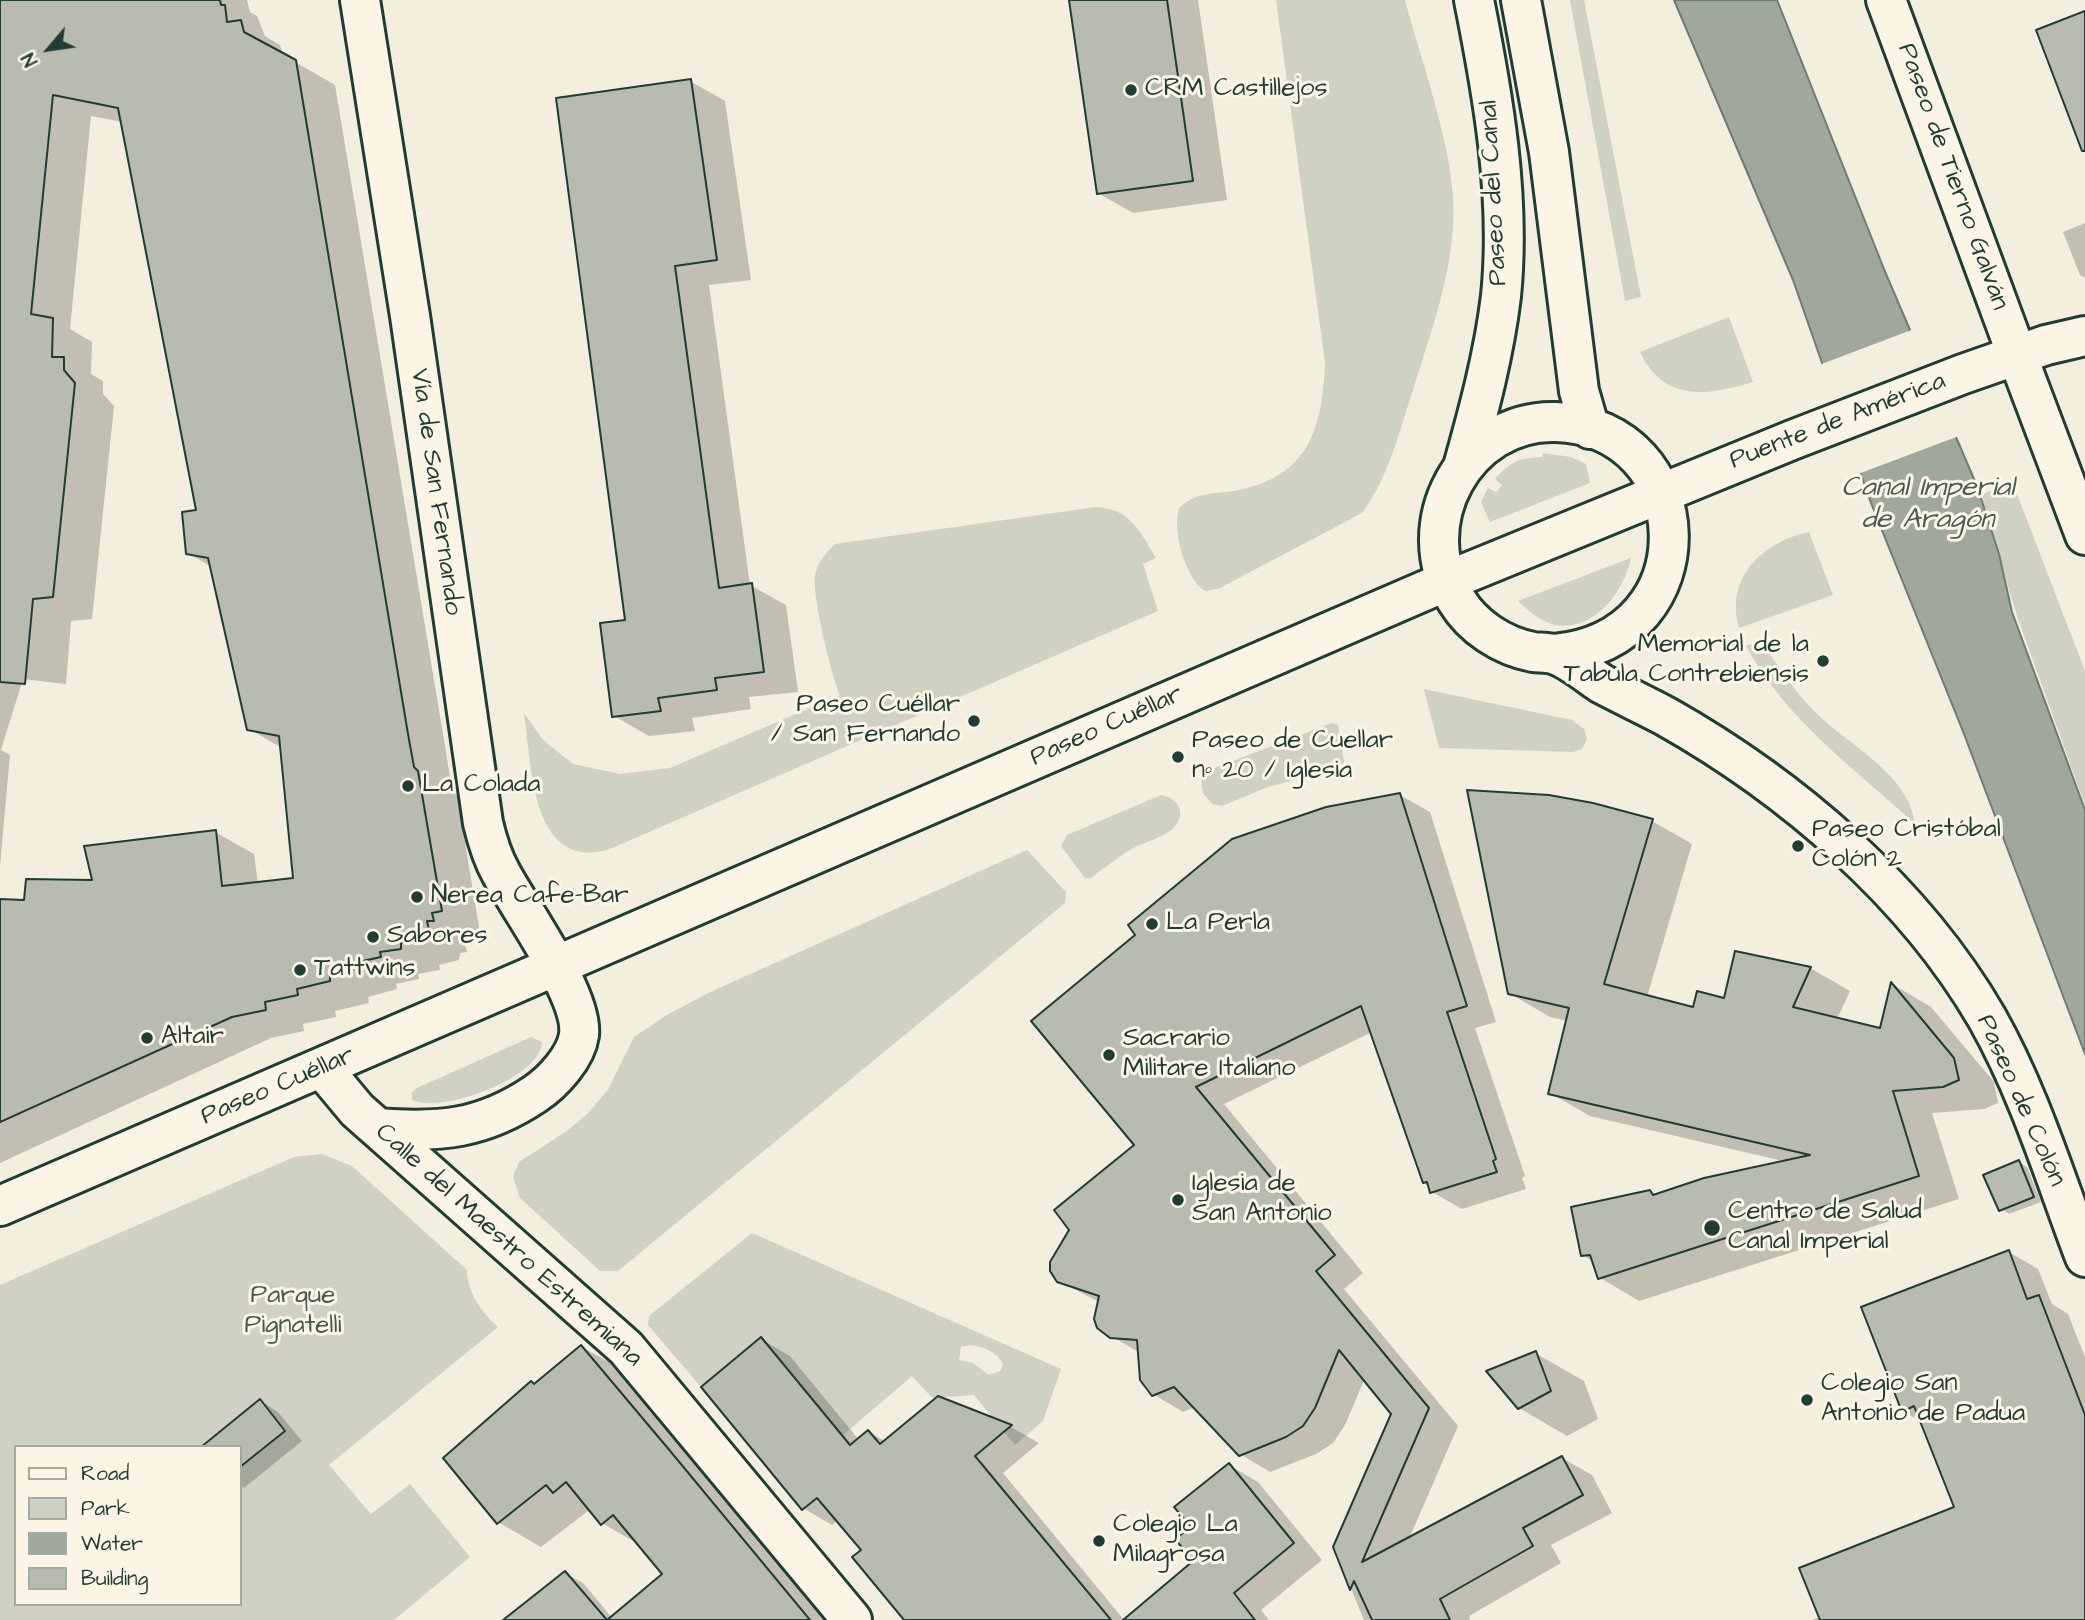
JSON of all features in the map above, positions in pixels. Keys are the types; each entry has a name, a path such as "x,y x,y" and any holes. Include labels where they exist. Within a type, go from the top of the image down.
{"main road":[{"name":"Vía de San Fernando","path":"360,0 410,316 483,822 499,870 556,967"},
{"name":"Paseo del Canal","path":"1463,467 1491,359 1501,280 1502,225 1494,113 1474,0"},
{"name":"Paseo del Canal","path":"1521,0 1549,152 1579,391 1590,429"},
{"name":"Paseo de Tierno Galván","path":"1886,0 2085,535"},
{"name":"Puente de América","path":"1660,493 1963,374 2017,355 2085,337"},
{"name":"Paseo del Canal","path":"1447,582 1438,548 1439,522 1446,496 1463,467 1488,442 1521,427 1556,422 1590,429 1625,447 1651,476 1660,493 1670,533 1664,575 1644,611 1630,626 1595,647 1555,654"},
{"name":"Paseo Cuéllar","path":"0,1206 1447,582 1660,493"},
{"name":"Paseo de Colón","path":"1447,582 1455,599 1481,628 1516,648 1555,654 1675,722 1748,768 1852,854 1925,929 1959,973 1988,1020 2009,1063 2085,1257"},
{"path":"378,1128 431,1130 468,1126 496,1118 541,1090 571,1056 579,1035 570,998 556,967"},
{"name":"Calle del Maestro Estremiana","path":"322,1068 357,1110 626,1348 852,1620"}],"green space":[{"path":"1276,0 1405,0 1446,149 1453,197 1451,247 1442,295 1398,438 1379,485 1362,513 1220,588 1205,591 1192,576 1182,553 1177,529 1179,508 1198,496 1259,484 1279,475 1295,462 1315,429 1323,387 1325,363"},
{"path":"1570,0 1584,0 1641,297 1625,301"},
{"path":"1729,317 1753,382 1719,390 1688,391 1661,380 1640,352"},
{"path":"1543,453 1571,457 1586,464 1590,483 1490,522 1481,502 1488,488 1496,492 1502,485 1495,479 1507,467 1522,460 1542,457"},
{"path":"2012,481 2085,671 2085,805 2017,616 1981,495"},
{"path":"1096,507 1108,508 1126,517 1139,531 1156,558 1143,564 1158,611 610,849 584,852 564,845 550,830 540,809 534,785 524,713 543,740 573,764 620,774 670,768 840,695 823,635 815,586 818,566 835,544"},
{"path":"1809,532 1833,595 1739,628 1737,593 1751,565 1776,544"},
{"path":"1631,558 1621,586 1612,599 1589,619 1575,625 1560,626 1544,621 1518,601"},
{"path":"1762,641 1813,710 1889,774 1910,806 1915,824 1823,742 1781,697 1746,646"},
{"path":"1424,689 1572,720 1584,729 1587,739 1582,749 1573,752 1439,748"},
{"path":"1332,723 1338,725 1344,762 1339,768 1268,787 1222,806 1212,804 1203,793 1201,779 1209,770"},
{"path":"1161,795 1172,799 1178,806 1180,816 1175,826 1160,837 1131,849 1091,878 1085,878 1061,846 1067,835"},
{"path":"1027,850 1066,892 1065,903 618,1271 600,1271 520,1198 513,1177 519,1162 567,1131 587,1114 608,1090 634,1037 708,993"},
{"path":"531,1037 542,1042 537,1055 508,1080 488,1090 445,1102 426,1103 412,1100 412,1092 417,1088"},
{"name":"Parque Pignatelli","path":"322,1154 352,1166 467,1270 476,1302 498,1327 329,1465 371,1514 410,1484 470,1557 394,1620 0,1620 0,1285 294,1157"},
{"path":"752,1233 1061,1369 1043,1421 1015,1445 1004,1432 1011,1425 992,1417 974,1395 932,1398 912,1376 842,1436 761,1338 701,1387 648,1325 649,1316","holes":["976,1346 997,1356 1003,1364 1000,1371 989,1375 973,1363 959,1360 961,1347"]}],"water":[{"name":"Canal Imperial de Aragón","path":"1674,0 1777,0 1886,274 1977,486 1999,554 2012,612 2085,810 2085,1054 1964,734 1871,503 1793,280"}],"pier":[{"path":"1914,329 1959,436 1858,474 1819,365"}],"building":[{"path":"0,0 220,0 221,5 225,5 227,22 241,20 244,32 296,60 408,734 414,767 418,771 442,911 432,913 434,921 427,921 429,930 421,931 421,938 401,943 401,949 380,952 381,957 358,962 358,967 330,975 330,981 297,989 298,995 265,1002 266,1010 232,1017 0,1122 0,899 24,900 26,879 92,880 84,846 216,830 222,886 293,878 279,736 247,730 208,558 186,554 182,512 196,510 118,108 53,95 31,314 53,318 52,357 64,357 64,370 75,383 53,597 33,599 25,684 0,682"},
{"name":"CRM Castillejos","path":"1069,0 1167,0 1193,181 1097,194"},
{"path":"2085,11 2085,151 2082,151 2036,30"},
{"path":"691,79 717,260 675,266 719,588 752,583 764,672 715,678 717,690 658,698 661,711 612,717 600,623 625,620 556,98"},
{"path":"1467,790 1549,795 1653,819 1604,984 1693,1007 1697,991 1724,998 1735,951 1811,967 1793,1007 1880,1028 1891,982 1954,1058 1959,1080 1943,1087 1893,1091 1919,1176 1598,1279 1590,1255 1581,1256 1571,1207 1650,1190 1653,1195 1704,1178 1810,1155 1548,1094 1569,1008 1508,994"},
{"path":"1400,793 1467,1006 1447,1012 1496,1159 1493,1161 1497,1172 1430,1193 1427,1182 1423,1183 1361,1006 1196,1087 1335,1255 1316,1271 1429,1408 1362,1562 1562,1456 1583,1495 1523,1528 1533,1546 1440,1599 1450,1620 1372,1620 1354,1581 1350,1590 1333,1547 1391,1414 1339,1350 1315,1408 1303,1426 1286,1437 1239,1456 1174,1387 1152,1396 1140,1380 1137,1340 1110,1338 1097,1328 1094,1319 1099,1296 1057,1282 1050,1271 1050,1262 1069,1230 1054,1210 1134,1145 1031,1021 1135,935 1128,925 1232,839 1326,807"},
{"path":"2019,1160 2034,1197 1999,1211 1983,1175"},
{"path":"2009,1250 2027,1299 2039,1295 2085,1415 2085,1620 1820,1620 1799,1568 1954,1507 1914,1406 1902,1412 1861,1307"},
{"path":"761,1337 850,1445 868,1430 880,1444 938,1396 1012,1425 975,1456 1111,1620 904,1620 852,1557 861,1550 817,1498 802,1510 701,1387"},
{"path":"581,1345 810,1620 607,1620 662,1574 613,1515 601,1525 566,1482 553,1493 546,1485 497,1524 443,1458 531,1381 534,1384"},
{"path":"1536,1351 1551,1391 1518,1409 1486,1371"},
{"path":"260,1399 285,1431 242,1465 242,1445 203,1445"},
{"path":"1229,1463 1294,1543 1234,1593 1255,1620 1123,1620 1193,1561 1175,1539 1191,1527 1174,1507"},
{"path":"565,1571 607,1620 503,1620"}],"place":[{"name":"CRM Castillejos","path":"1131,90"},
{"name":"Memorial de la Tabula Contrebiensis","path":"1823,661"},
{"name":"Paseo Cuéllar / San Fernando","path":"974,721"},
{"name":"Paseo de Cuellar nº 20 / Iglesia","path":"1178,757"},
{"name":"La Colada","path":"408,786"},
{"name":"Paseo Cristóbal Colón 2","path":"1798,846"},
{"name":"Nerea Cafe-Bar","path":"417,897"},
{"name":"La Perla","path":"1152,924"},
{"name":"Sabores","path":"373,937"},
{"name":"Tattwins","path":"300,970"},
{"name":"Altair","path":"147,1038"},
{"name":"Sacrario Militare Italiano","path":"1109,1055"},
{"name":"Iglesia de San Antonio","path":"1178,1200"},
{"name":"Centro de Salud Canal Imperial","path":"1712,1228"},
{"name":"Colegio San Antonio de Padua","path":"1807,1400"},
{"name":"Colegio La Milagrosa","path":"1099,1541"}]}
